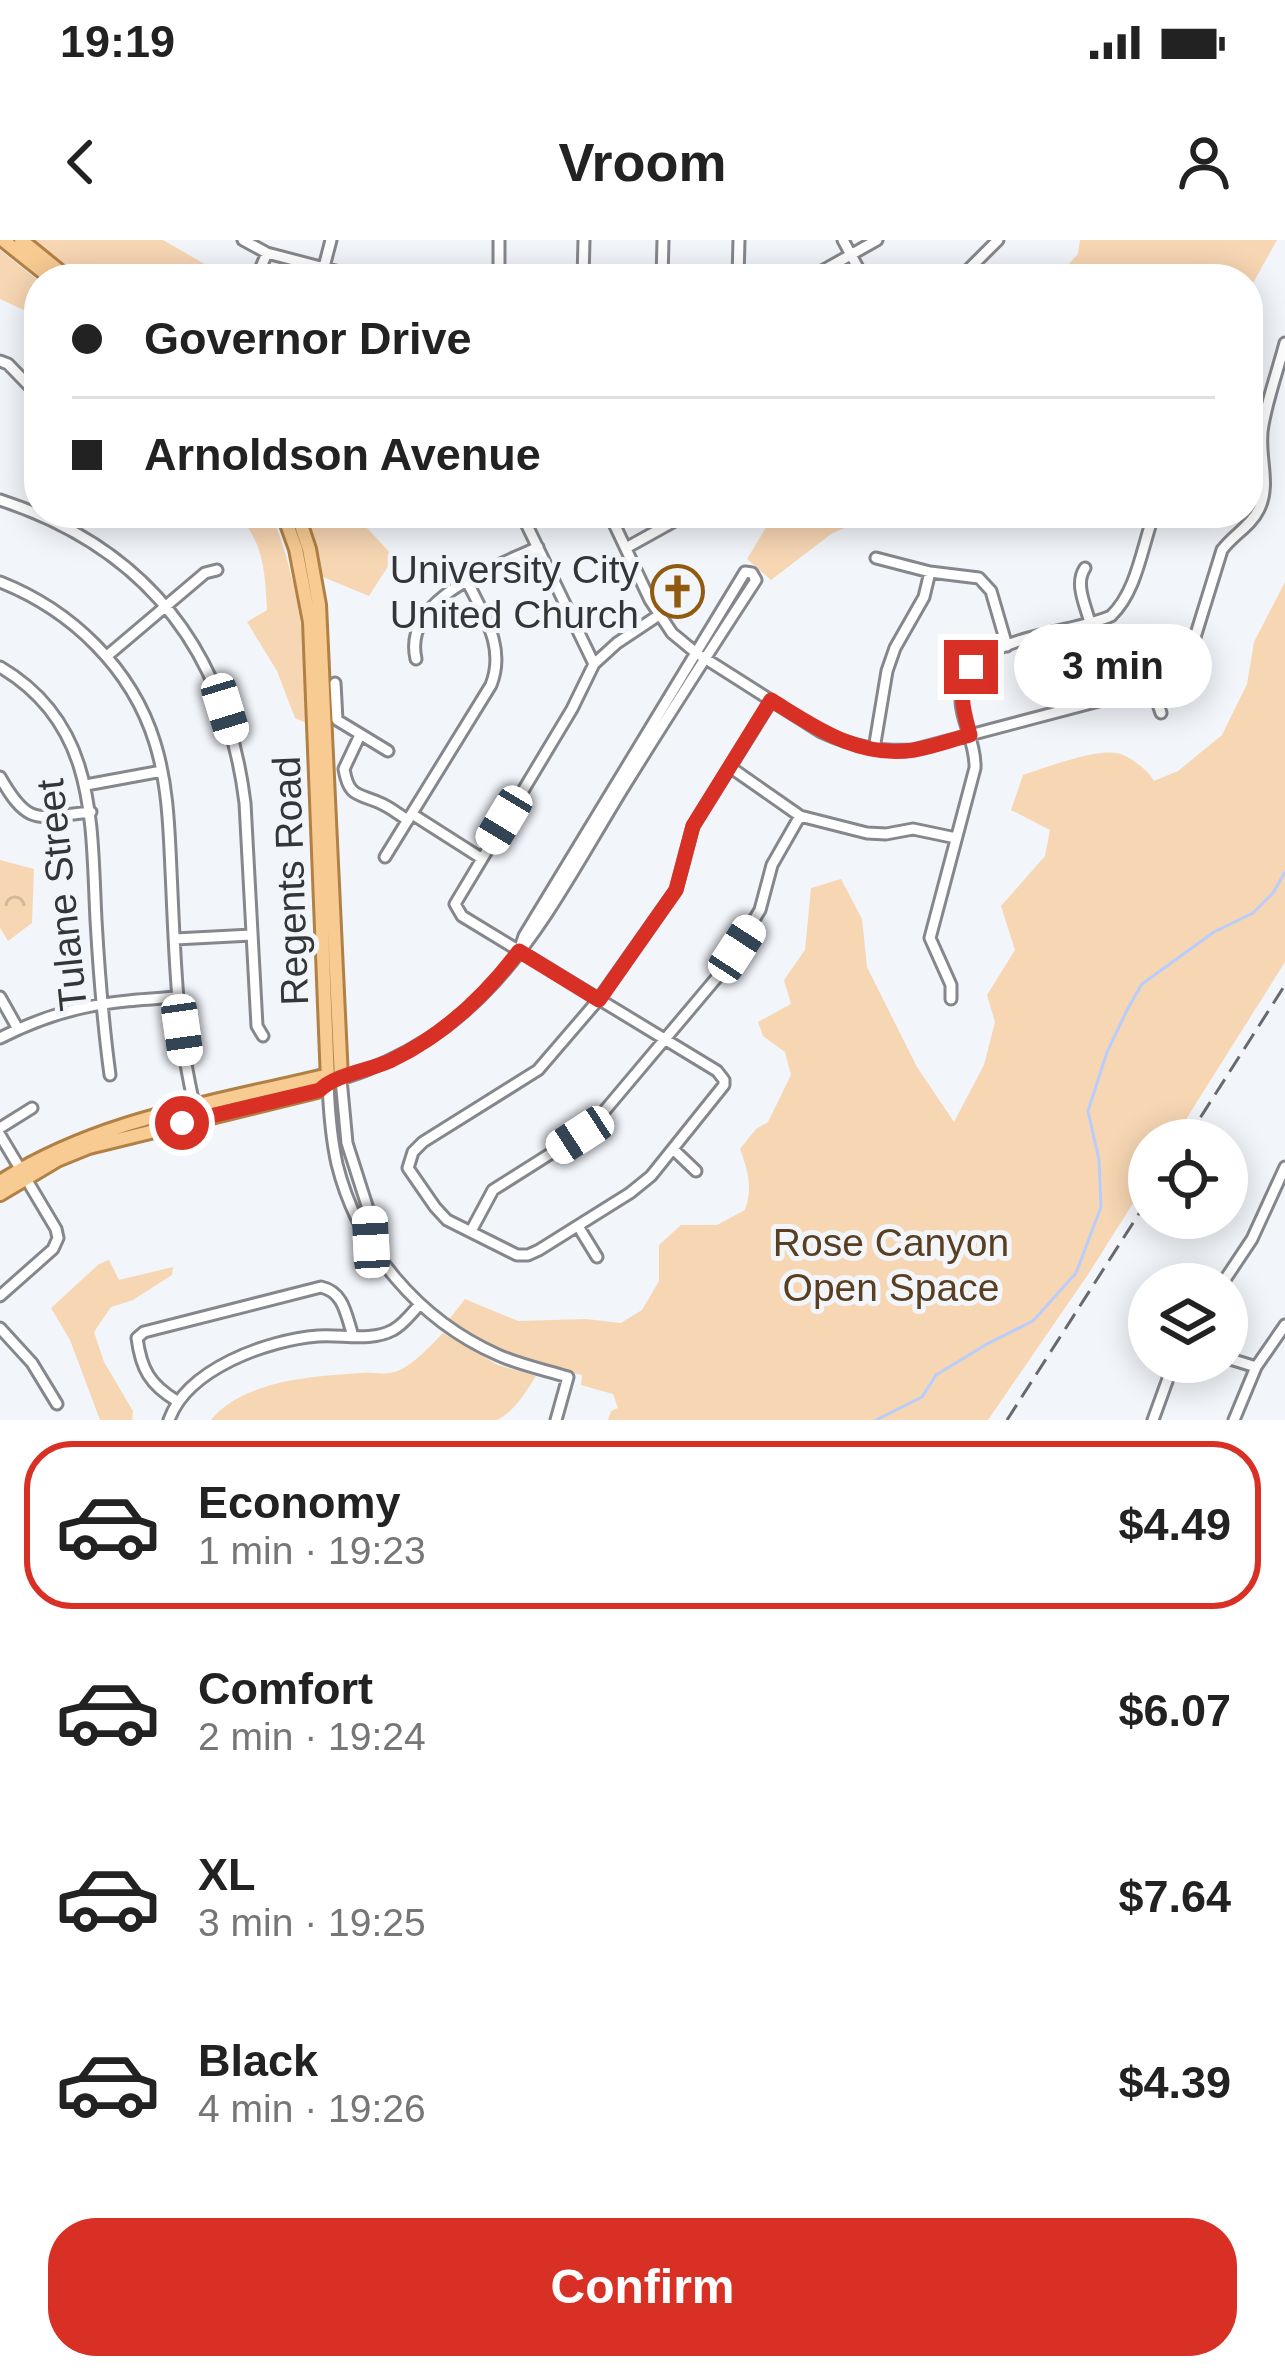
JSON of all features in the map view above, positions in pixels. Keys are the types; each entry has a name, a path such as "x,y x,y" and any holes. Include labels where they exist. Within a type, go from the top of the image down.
{"main road":[{"path":"3,240 33,264"},
{"path":"21,240 51,264"},
{"name":"Regents Road","path":"288,528 310,622 334,1080"},
{"name":"Regents Road","path":"302,528 319,605 334,1080"},
{"path":"0,1182 196,1113 320,1077 334,1080"},
{"path":"0,1194 23,1173"}],"street":[{"path":"243,240 267,253 312,264"},
{"path":"843,240 856,264"},
{"path":"834,264 877,240"},
{"path":"974,264 998,240"},
{"path":"262,264 267,253"},
{"path":"1263,423 1285,343"},
{"path":"0,361 24,380"},
{"path":"71,528 107,550 143,582 165,606 210,674 234,739 245,803 257,1026 263,1036"},
{"path":"528,528 595,664"},
{"path":"616,528 659,615 700,656 821,732 858,747 913,750 1152,687 1173,674 1192,647 1222,550 1244,528"},
{"path":"626,548 662,528"},
{"path":"951,999 951,985 931,938 976,767 961,699 965,677 991,651 1111,616 1123,605 1149,528"},
{"path":"416,659 413,646 426,615 452,588 538,547"},
{"path":"876,558 986,583 1007,646"},
{"path":"1085,568 1080,585 1090,623"},
{"path":"107,656 205,573 217,570"},
{"path":"334,1080 369,1071 408,1052 447,1027 492,986 519,951 700,656 745,572 752,573 756,580 700,656"},
{"path":"874,749 887,671 924,597 930,572"},
{"path":"0,581 31,595 78,627 107,656 144,714 167,798 177,997 196,1113"},
{"path":"385,857 497,669 496,641 467,581"},
{"path":"659,615 595,664 456,899 456,910 462,916 599,1000 665,1039 717,1072 724,1080 722,1091 630,1193 528,1255 518,1255 447,1220 410,1174 408,1161 424,1142 538,1070 599,1000 676,890 693,826 771,700"},
{"name":"Tulane Street","path":"0,667 28,686 61,725 86,785 110,1076"},
{"path":"335,683 337,720 388,751"},
{"path":"1152,687 1161,713"},
{"path":"360,735 344,769 351,789 481,858"},
{"path":"730,767 800,816 867,832 913,829 956,838"},
{"path":"86,785 162,770"},
{"path":"0,777 26,813 39,817 91,812"},
{"path":"471,1232 493,1190 596,1121 724,969 760,910 772,865 800,816"},
{"path":"175,939 252,934"},
{"path":"0,997 19,1029"},
{"path":"0,1038 61,1012 101,1003 177,997"},
{"name":"Regents Road","path":"334,1080 338,1166 358,1224 395,1279 447,1326 483,1348 568,1377 556,1420"},
{"path":"0,1296 57,1244 56,1229 0,1131 32,1108"},
{"path":"673,1150 697,1171"},
{"path":"1236,1263 1285,1167"},
{"path":"578,1226 597,1257"},
{"path":"177,1401 149,1379 137,1337 144,1332 321,1287 341,1298 353,1336"},
{"path":"169,1420 177,1401 200,1378 250,1353 314,1336 381,1334 394,1330 420,1304"},
{"path":"1234,1420 1256,1367 1285,1325"},
{"path":"0,1328 32,1363 57,1404"},
{"path":"1248,1365 1256,1367"},
{"path":"1153,1420 1166,1383"}],"green space":[{"path":"30,240 163,240 205,264 60,264"},
{"path":"1080,240 1277,240 1263,265 1069,264 1078,254"},
{"path":"0,250 24,269 24,310 0,299"},
{"path":"248,528 277,528 289,565 300,616 306,723 295,718 277,671 247,622 267,610 261,557"},
{"path":"309,528 367,528 394,557 369,596 323,577"},
{"path":"766,528 844,528 771,580 747,559"},
{"name":"Rose Canyon Open Space","path":"1285,582 1285,962 1186,1119 1128,1119 1128,1211 988,1420 608,1420 618,1408 613,1394 581,1385 582,1375 512,1355 447,1322 465,1299 518,1321 621,1323 642,1310 659,1281 659,1245 681,1225 717,1225 745,1210 749,1179 740,1149 768,1122 791,1075 785,1052 763,1036 758,1022 791,1004 784,980 805,950 811,888 841,879 862,919 867,967 917,1067 954,1122 984,1065 995,1022 987,995 1015,950 1001,906 1045,856 1050,830 1011,810 1023,775 1107,753 1132,760 1154,781 1178,771 1222,735 1247,684 1254,642"},
{"path":"0,860 34,869 32,923 8,941 0,928"},
{"path":"109,1260 119,1280 173,1267 172,1275 133,1300 111,1307 94,1332 104,1362 133,1411 132,1420 100,1420 70,1340 51,1308"},
{"path":"443,1333 498,1365 536,1376 510,1411 497,1420 211,1420 241,1396 260,1388 323,1376 400,1370"}],"waterway":[{"path":"876,1420 922,1397 936,1375 1033,1321 1076,1273 1101,1207 1099,1160 1088,1111 1127,1010 1142,984 1214,932 1253,913 1285,872"}],"railway":[{"path":"1199,1119 1285,985"},
{"path":"1007,1420 1128,1231"}],"place":[{"name":"University City United Church","path":"678,591"}],"route":[{"path":"182,1123 320,1090 328,1082 369,1071 408,1052 478,1000 519,951 599,1000 676,890 693,826 771,700 821,732 858,747 913,750 970,735 961,699 971,667"}]}
